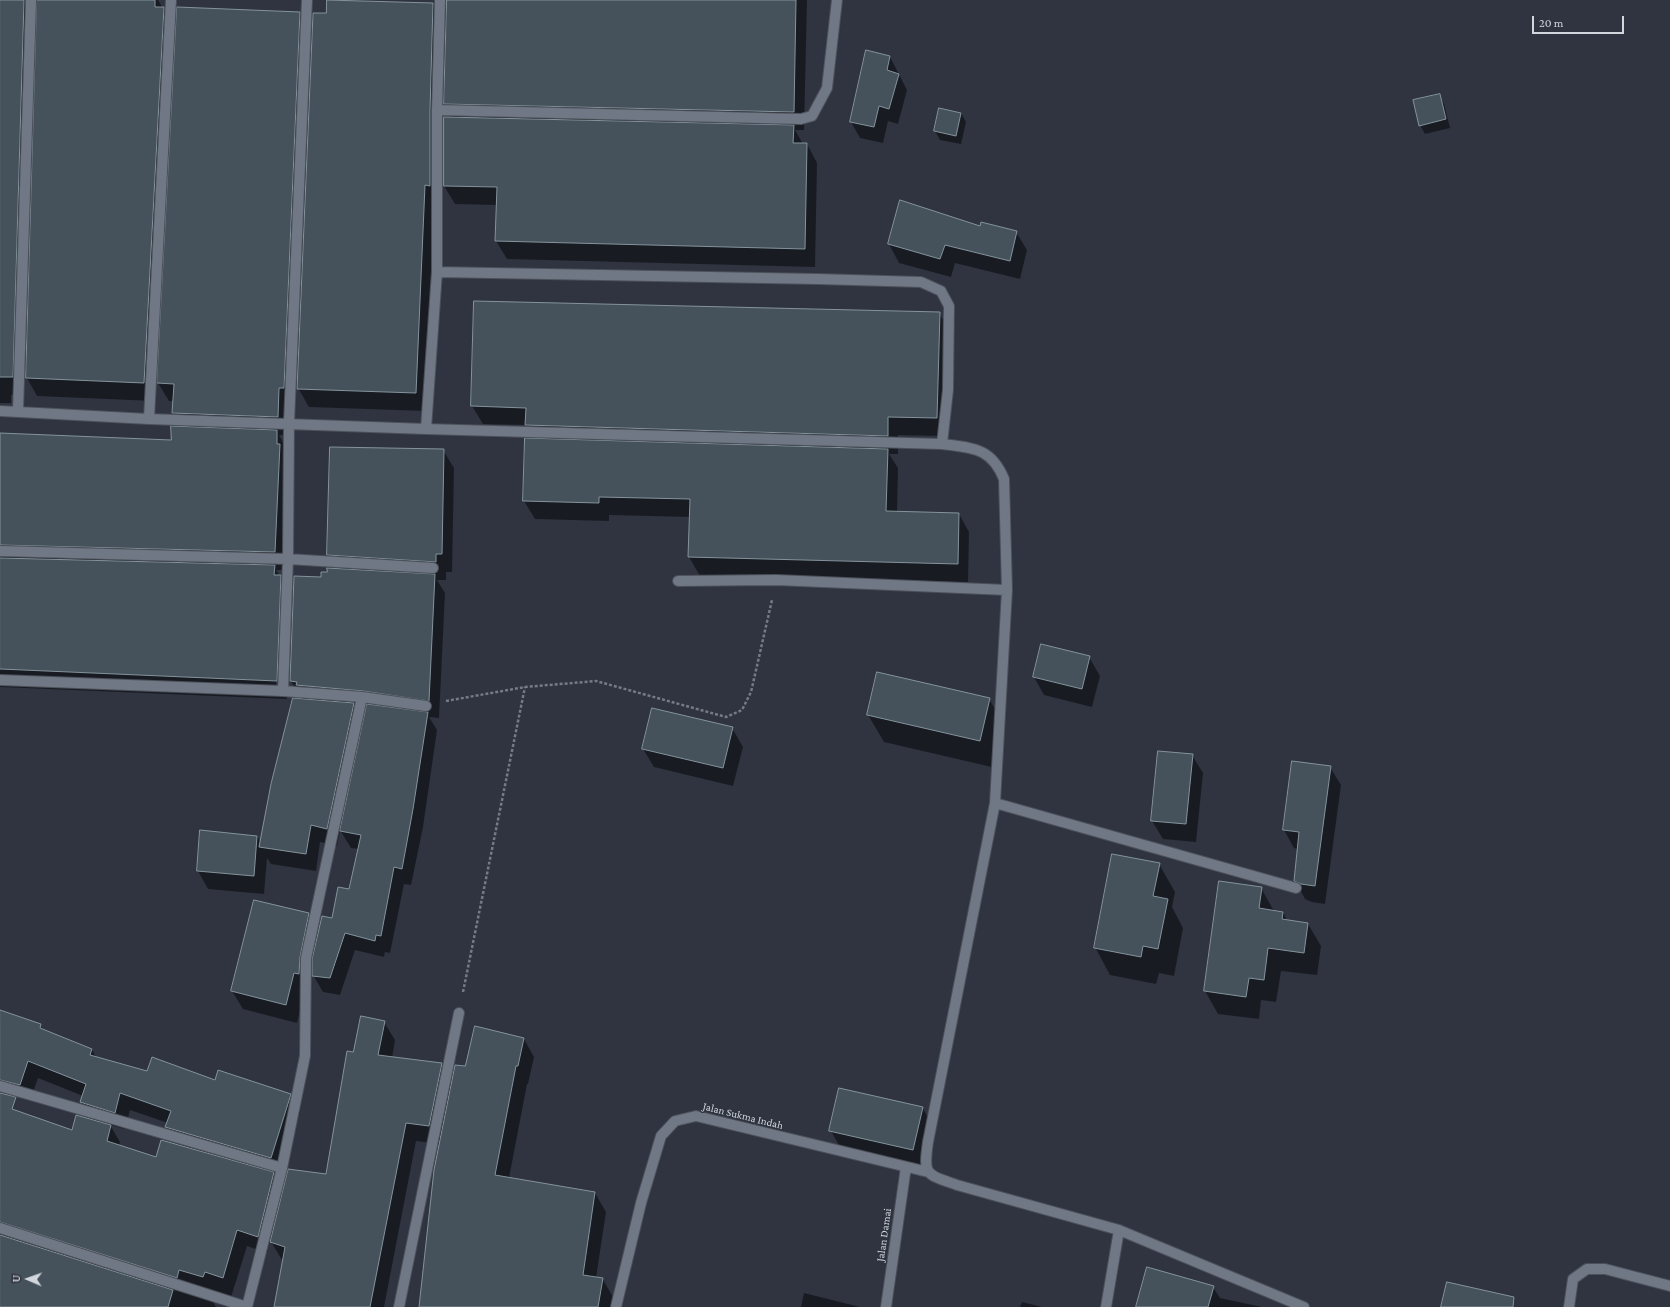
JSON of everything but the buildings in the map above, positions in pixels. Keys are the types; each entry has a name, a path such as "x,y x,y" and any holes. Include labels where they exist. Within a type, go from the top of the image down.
{"street":[{"path":"18,411 31,0"},
{"path":"149,419 171,0"},
{"path":"283,691 288,559 289,423 307,0"},
{"path":"426,429 437,272 437,110 440,0"},
{"path":"437,110 801,119 812,116 827,88 836,0"},
{"path":"437,272 817,278 921,282 941,291 949,306 948,390 942,444"},
{"path":"0,411 149,419 426,429 942,444 973,448 991,458 1000,469 1004,479 1007,590 995,803 928,1142 926,1166 928,1172"},
{"path":"0,551 288,559 433,568"},
{"path":"678,581 776,580 1007,590"},
{"path":"0,680 283,691 362,697 426,706"},
{"path":"0,1228 247,1307 282,1168 305,1056 306,958 362,697"},
{"path":"995,803 1296,888"},
{"path":"399,1307 459,1012"},
{"path":"0,1086 282,1168"},
{"name":"Jalan Sukma Indah","path":"616,1307 641,1203 661,1136 675,1121 696,1116 928,1172 933,1177 957,1185 1119,1230 1304,1307"},
{"name":"Jalan Damai","path":"886,1307 906,1167"},
{"path":"1106,1307 1119,1230"},
{"path":"1569,1307 1573,1279 1587,1269 1605,1269 1670,1286"}],"path":[{"path":"426,706 525,687 596,682 726,716 742,710 751,692 776,580"},
{"path":"459,1012 525,687"}]}
